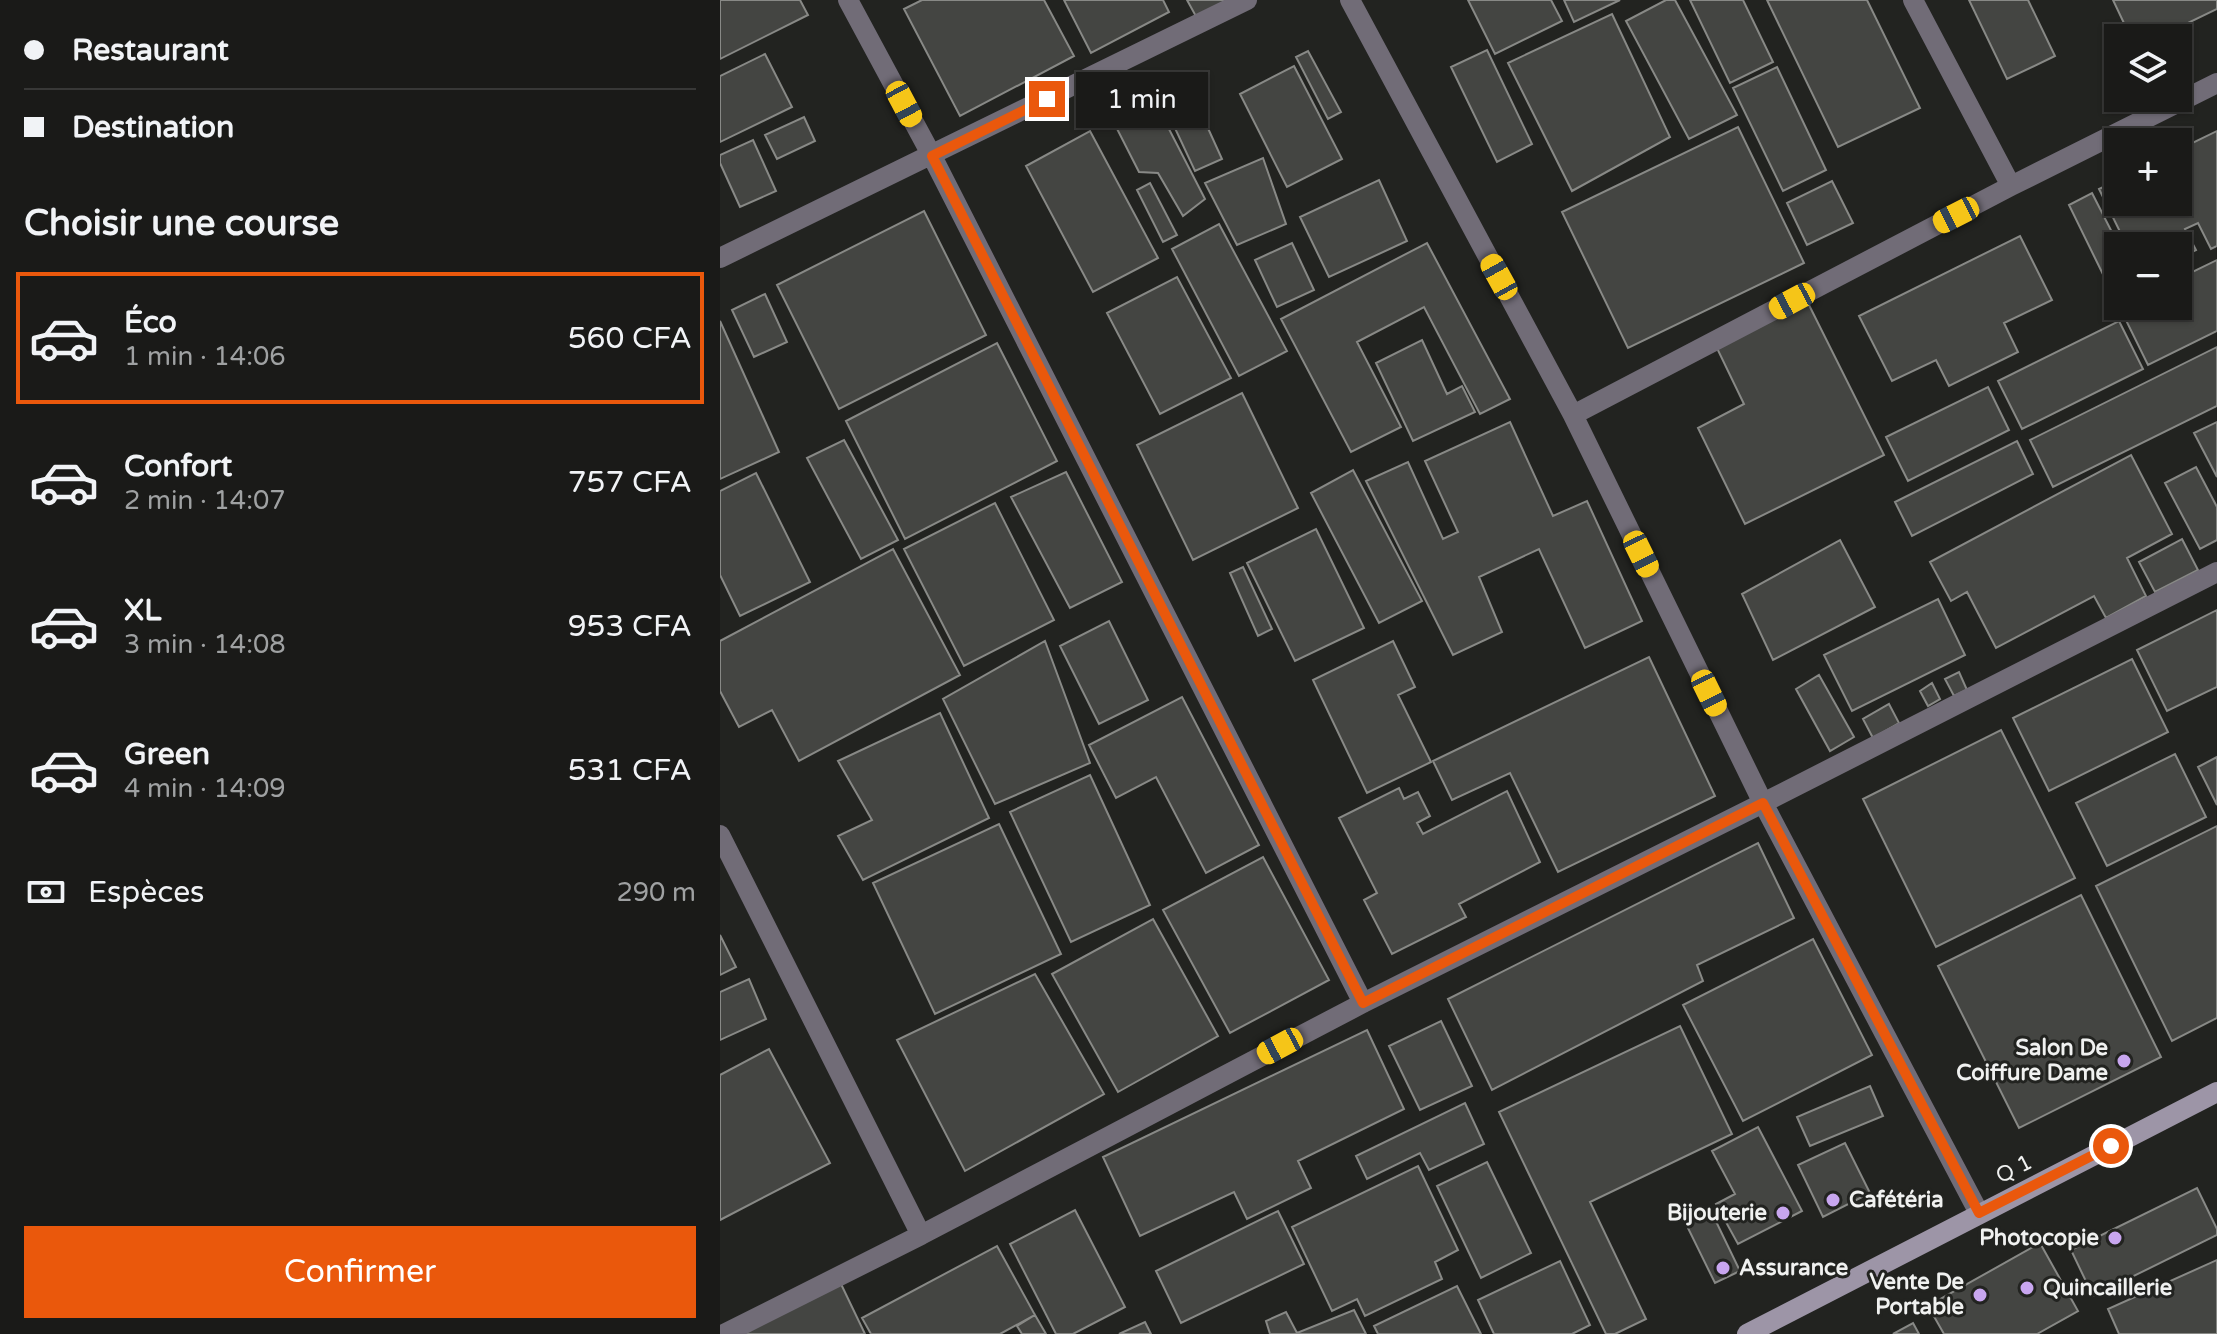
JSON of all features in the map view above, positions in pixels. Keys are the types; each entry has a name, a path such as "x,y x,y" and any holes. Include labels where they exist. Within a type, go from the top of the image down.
{"street":[{"path":"848,0 932,156 1363,1003"},
{"path":"720,258 1247,0"},
{"path":"1350,0 1573,415 1763,803 1979,1213"},
{"path":"1913,0 2011,186"},
{"path":"1573,415 2011,186 2217,83"},
{"path":"724,1334 921,1235 1363,1003 2217,572"},
{"path":"720,835 921,1235"},
{"name":"Q 1","path":"1747,1334 2217,1092"}],"building":[{"path":"720,0 800,0 808,15 720,59"},
{"path":"922,0 1044,0 1074,56 960,116 904,9"},
{"path":"1064,0 1163,0 1169,12 1091,53"},
{"path":"1187,0 1223,0 1226,5 1198,20"},
{"path":"1468,0 1551,0 1562,21 1495,54"},
{"path":"1564,0 1620,0 1574,22"},
{"path":"1666,0 1675,0 1737,115 1689,139 1626,21"},
{"path":"1690,0 1743,0 1773,62 1730,83"},
{"path":"1767,0 1867,0 1920,108 1838,147"},
{"path":"1969,0 2028,0 2055,56 2007,79"},
{"path":"2113,0 2217,0 2217,9 2186,24 2124,24"},
{"path":"1612,14 1670,137 1572,191 1508,63"},
{"path":"1487,50 1532,144 1497,162 1451,67"},
{"path":"1308,51 1341,112 1328,119 1296,57"},
{"path":"765,54 792,107 720,142 720,76"},
{"path":"1294,66 1342,159 1287,187 1240,94"},
{"path":"1777,67 1826,170 1783,191 1733,88"},
{"path":"1187,82 1222,159 1195,171 1159,94"},
{"path":"1153,98 1205,199 1183,216 1158,173 1139,172 1111,117"},
{"path":"804,117 815,141 777,159 765,135"},
{"path":"1738,127 1804,263 1628,348 1562,212"},
{"path":"1090,131 1158,258 1093,292 1026,166"},
{"path":"2217,131 2217,246 2211,249 2198,223 2185,229 2187,232 2120,232 2112,216 2192,216 2192,143"},
{"path":"753,140 776,191 740,207 720,163 720,155"},
{"path":"1263,158 1286,224 1237,245 1205,183"},
{"path":"1379,180 1407,241 1329,277 1300,217"},
{"path":"1832,181 1853,223 1807,245 1787,203"},
{"path":"1150,183 1177,235 1163,242 1137,190"},
{"path":"2092,193 2112,232 2104,232 2104,276 2069,205"},
{"path":"924,211 986,335 839,409 777,285"},
{"path":"1219,224 1287,351 1239,376 1172,249"},
{"path":"2020,236 2052,300 2004,323 2018,352 1949,386 1936,360 1892,381 1859,316"},
{"path":"1292,243 1314,290 1277,307 1255,260"},
{"path":"1427,243 1510,399 1480,414 1424,307 1357,342 1401,427 1351,452 1281,319"},
{"path":"2217,260 2217,331 2148,365 2126,320 2192,320 2192,272"},
{"path":"1177,277 1231,378 1160,414 1107,313"},
{"path":"765,294 787,342 754,357 732,310"},
{"path":"1805,297 1884,455 1745,524 1698,428 1744,404 1714,342"},
{"path":"720,321 779,452 720,479"},
{"path":"2119,321 2143,369 2022,429 1998,381"},
{"path":"1422,340 1447,394 1462,386 1475,412 1413,441 1376,363"},
{"path":"997,343 1057,461 905,539 846,421"},
{"path":"2217,347 2217,406 2053,487 2030,440"},
{"path":"1988,387 2009,430 1908,481 1886,437"},
{"path":"1242,393 1298,508 1193,560 1137,445"},
{"path":"1510,422 1553,516 1587,501 1642,621 1585,648 1539,549 1479,577 1502,632 1453,655 1366,481 1408,462 1443,539 1458,532 1425,461"},
{"path":"2217,422 2217,477 2194,433"},
{"path":"844,440 898,540 861,559 807,458"},
{"path":"2017,441 2033,474 1912,536 1895,502"},
{"path":"2131,455 2172,534 2127,558 2146,596 2106,618 2094,596 1996,648 1967,592 1951,601 1930,562"},
{"path":"2196,467 2217,507 2217,540 2200,549 2165,483"},
{"path":"1353,470 1422,601 1379,623 1311,493"},
{"path":"1066,472 1122,582 1070,608 1011,497"},
{"path":"756,473 810,582 740,616 720,575 720,491"},
{"path":"995,503 1054,620 964,666 904,549"},
{"path":"1316,529 1364,628 1295,661 1247,563"},
{"path":"2182,539 2198,570 2155,592 2139,562"},
{"path":"1840,540 1875,607 1773,660 1742,594"},
{"path":"893,549 960,675 799,761 772,710 739,727 720,691 720,641"},
{"path":"1243,567 1272,629 1258,636 1230,573"},
{"path":"1938,599 1965,655 1852,711 1824,655"},
{"path":"2217,610 2217,687 2167,711 2137,650"},
{"path":"1109,621 1148,700 1099,724 1060,646"},
{"path":"1045,641 1090,763 995,804 943,699"},
{"path":"1393,641 1415,687 1398,695 1431,762 1367,793 1313,680"},
{"path":"1649,657 1715,796 1558,872 1510,773 1452,800 1433,761"},
{"path":"2132,659 2168,732 2049,791 2013,718"},
{"path":"1959,672 1967,690 1954,696 1945,679"},
{"path":"1819,675 1854,737 1830,751 1796,689"},
{"path":"1932,683 1940,699 1928,706 1920,691"},
{"path":"1182,697 1259,845 1206,873 1156,777 1116,798 1089,745"},
{"path":"1889,704 1899,723 1873,738 1863,719"},
{"path":"940,713 989,818 863,880 838,836 872,820 838,761"},
{"path":"2001,730 2075,878 1936,947 1863,799"},
{"path":"2175,754 2206,817 2107,866 2076,803"},
{"path":"2217,757 2217,805 2198,767"},
{"path":"1090,775 1150,905 1071,942 1010,812"},
{"path":"1399,788 1404,799 1418,792 1430,816 1417,823 1423,834 1507,791 1540,862 1459,904 1466,917 1392,954 1364,900 1377,893 1339,818"},
{"path":"999,824 1061,954 935,1014 873,883"},
{"path":"2217,826 2217,1018 2172,1041 2096,886"},
{"path":"1758,843 1794,918 1697,965 1703,981 1492,1090 1448,999"},
{"path":"1263,857 1329,980 1230,1033 1163,910"},
{"path":"2081,895 2161,1057 2019,1128 1938,966"},
{"path":"1153,919 1218,1036 1118,1092 1052,974"},
{"path":"720,935 736,967 720,975"},
{"path":"1813,939 1872,1055 1743,1121 1683,1005"},
{"path":"1035,974 1104,1094 965,1171 897,1040"},
{"path":"749,979 766,1019 720,1040 720,992"},
{"path":"1441,1021 1472,1086 1420,1110 1389,1046"},
{"path":"1680,1026 1732,1134 1590,1202 1646,1319 1615,1334 1606,1334 1499,1112"},
{"path":"1367,1030 1404,1109 1298,1161 1311,1188 1247,1219 1234,1192 1140,1236 1103,1157"},
{"path":"769,1049 830,1163 720,1220 720,1075"},
{"path":"1870,1086 1883,1116 1810,1146 1797,1117"},
{"path":"1465,1103 1484,1144 1429,1170 1420,1153 1367,1179 1356,1156"},
{"path":"1758,1127 1802,1211 1738,1244 1716,1204 1735,1194 1712,1151"},
{"path":"1845,1143 1870,1193 1823,1217 1798,1165"},
{"path":"1487,1162 1531,1253 1481,1278 1437,1186"},
{"path":"1418,1166 1458,1250 1435,1262 1442,1279 1365,1316 1357,1299 1332,1311 1292,1227"},
{"path":"2197,1188 2217,1235 2093,1296 2071,1250"},
{"path":"1710,1209 1740,1271 1715,1283 1685,1222"},
{"path":"1075,1210 1125,1307 1073,1334 1056,1334 1010,1244"},
{"path":"1278,1211 1304,1264 1181,1323 1156,1271"},
{"path":"2040,1243 2078,1311 2037,1334 1944,1334 1928,1306"},
{"path":"997,1246 1035,1315 1000,1334 871,1334 862,1318"},
{"path":"2217,1260 2217,1334 2119,1334 2108,1309"},
{"path":"1560,1261 1590,1325 1572,1334 1494,1334 1478,1300"},
{"path":"841,1284 865,1334 740,1334"},
{"path":"1457,1286 1481,1334 1378,1334 1374,1326"},
{"path":"1354,1310 1366,1334 1270,1334 1266,1321 1286,1312 1297,1333"},
{"path":"1035,1315 1046,1334 1022,1334 1017,1326"},
{"path":"1145,1322 1151,1334 1119,1334"},
{"path":"1913,1323 1919,1334 1893,1334"}],"place":[{"name":"Salon De Coiffure Dame","path":"2124,1061"},
{"name":"Cafétéria","path":"1833,1200"},
{"name":"Bijouterie","path":"1783,1213"},
{"name":"Photocopie","path":"2115,1238"},
{"name":"Assurance","path":"1723,1268"},
{"name":"Quincaillerie","path":"2027,1288"},
{"name":"Vente De Portable","path":"1980,1295"}],"route":[{"path":"1047,99 932,156 1363,1003 1763,803 1979,1213 2111,1146"}]}
